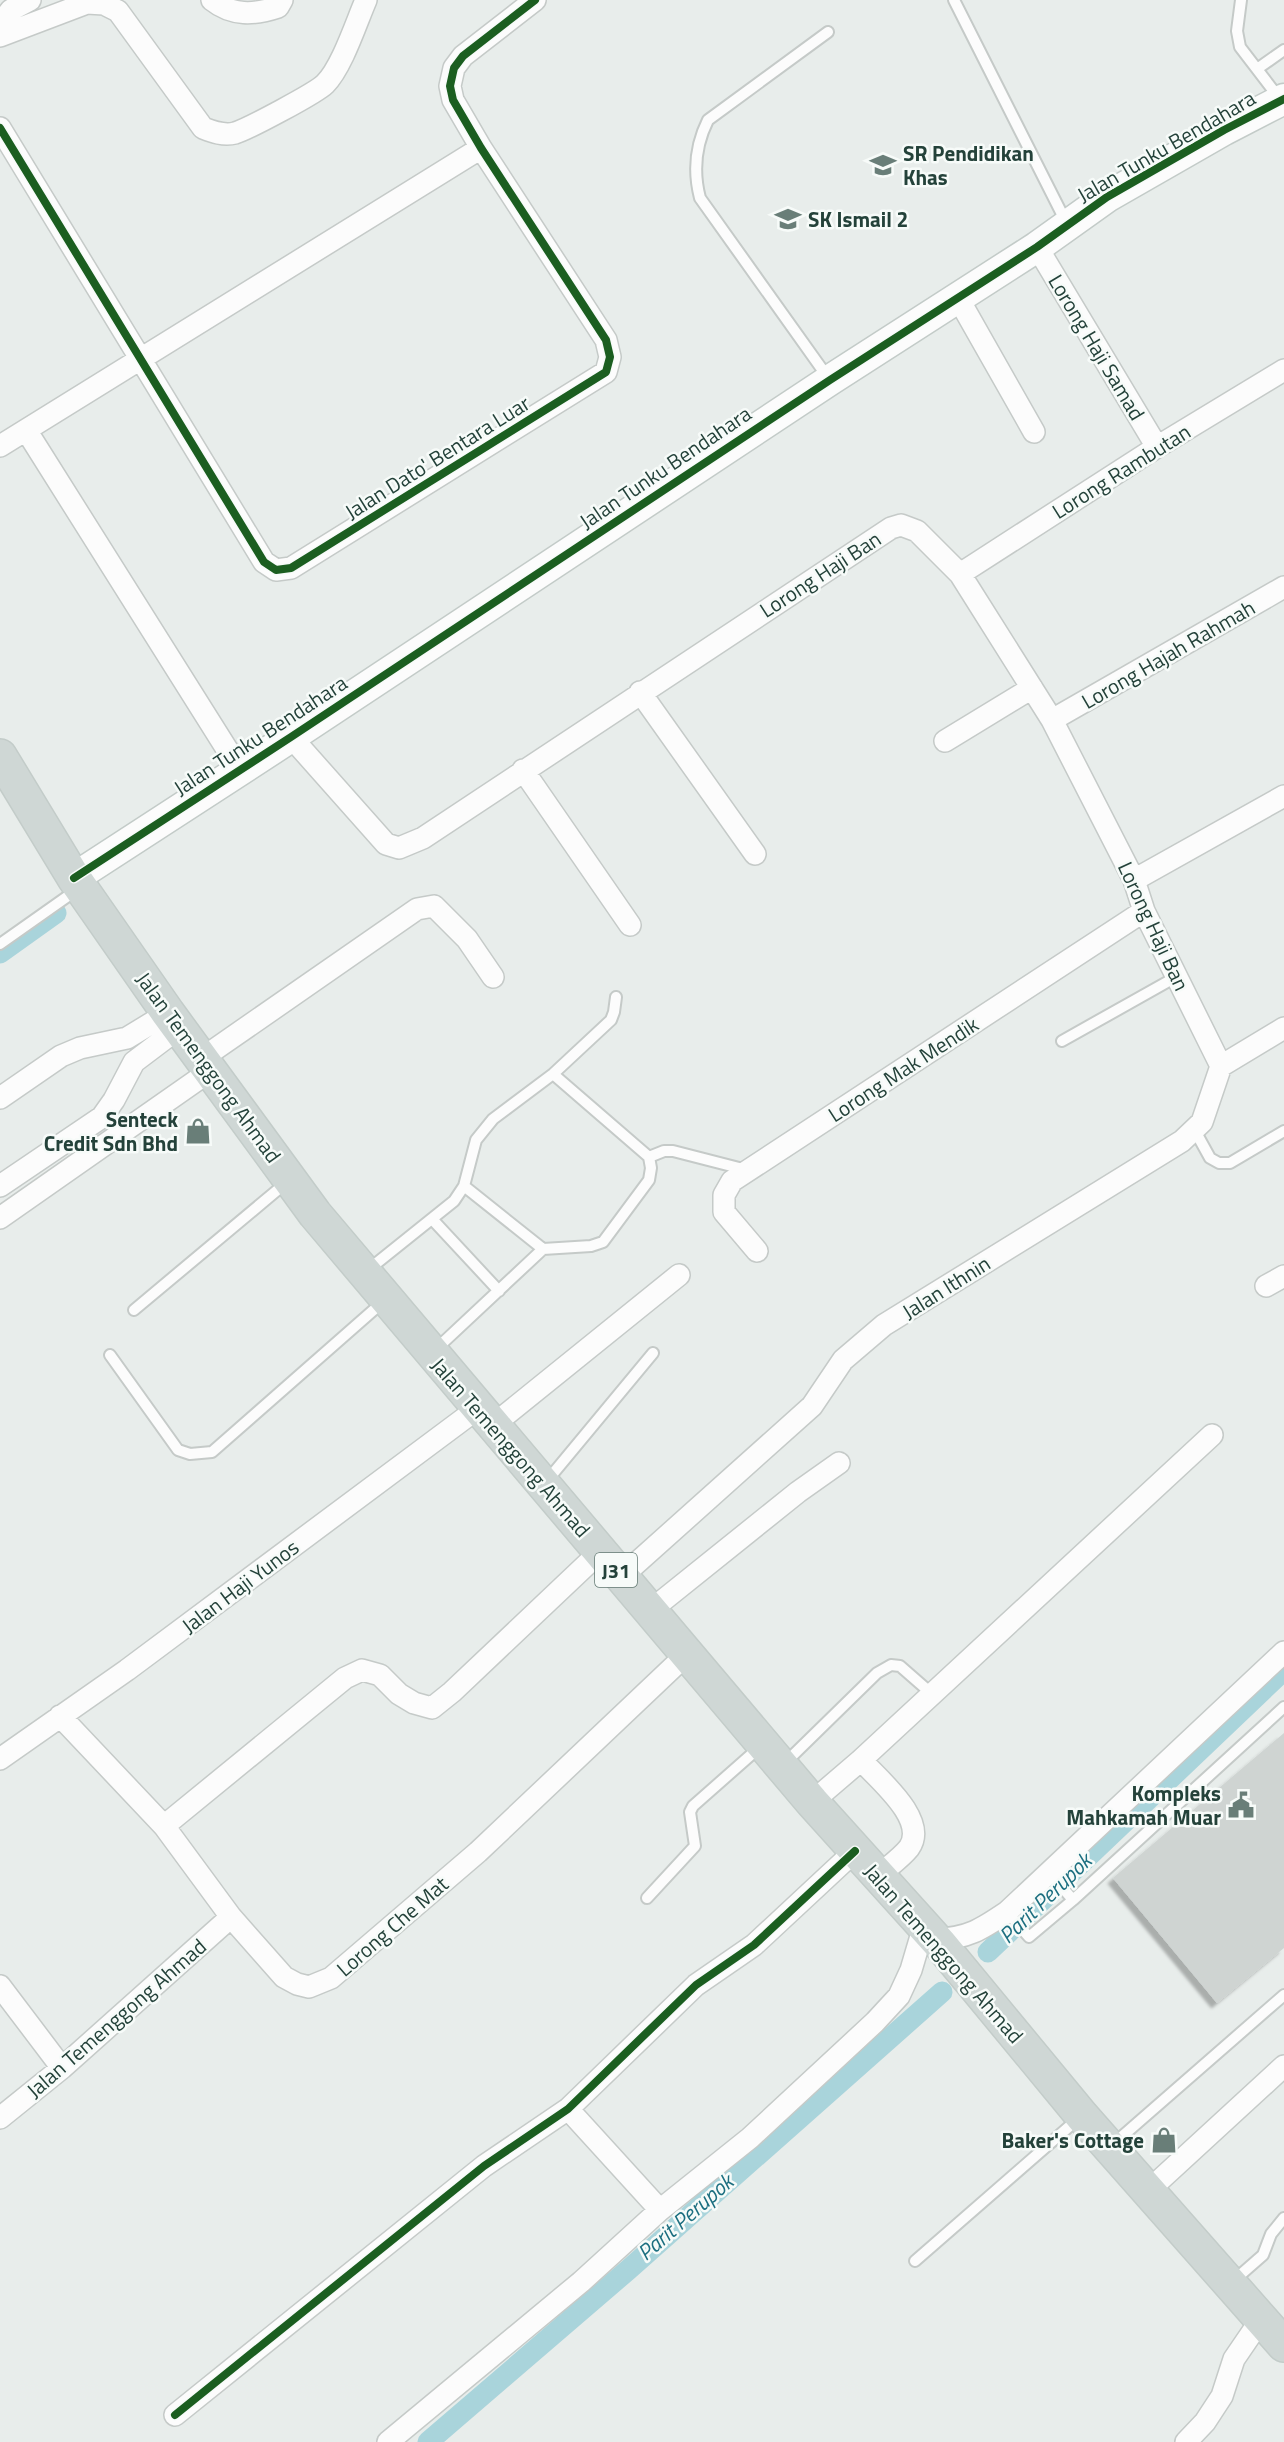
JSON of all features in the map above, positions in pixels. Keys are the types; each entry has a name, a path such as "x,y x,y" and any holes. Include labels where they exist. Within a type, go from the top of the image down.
{"main road":[{"name":"Jalan Temenggong Ahmad","path":"0,756 78,883 206,1065 315,1214 484,1417 688,1653 812,1802 930,1932 1109,2148 1284,2345"}],"street":[{"path":"0,24 11,10 30,0"},
{"path":"212,0 236,13 258,14 278,7 282,0"},
{"path":"0,36 87,3 104,4 118,11 203,128 217,134 234,133 325,84 334,71 366,0"},
{"path":"0,446 481,148 453,100 450,86 454,68 463,56 535,0"},
{"name":"Jalan Tunku Bendahara","path":"78,883 240,770 830,380 1037,247 1107,197 1224,130 1283,100"},
{"path":"0,128 141,358"},
{"name":"Jalan Dato' Bentara Luar","path":"141,358 264,562 276,570 291,568 586,387 606,372 610,357 606,340 481,148"},
{"name":"Lorong Haji Samad","path":"1037,247 1157,447"},
{"path":"958,298 1034,432"},
{"name":"Lorong Rambutan","path":"960,574 1157,447 1284,370"},
{"path":"26,430 240,770"},
{"name":"Lorong Haji Ban","path":"291,737 386,844 399,848 423,837 891,528 901,525 917,531 960,574 1052,720 1134,880 1144,911 1221,1066"},
{"name":"Lorong Hajah Rahmah","path":"1052,720 1284,587"},
{"path":"945,741 1032,688"},
{"path":"640,693 755,854"},
{"path":"523,770 630,925"},
{"path":"1134,880 1284,796"},
{"path":"0,1218 417,909 434,906 467,939 493,977"},
{"name":"Lorong Mak Mendik","path":"757,1251 724,1212 724,1195 732,1181 1144,911"},
{"path":"0,1098 61,1056 80,1048 127,1038 174,1020"},
{"path":"0,1186 102,1117 114,1100 134,1062 174,1020"},
{"path":"1221,1066 1284,1028"},
{"name":"Jalan Ithnin","path":"621,1577 812,1406 843,1360 885,1325 1182,1141 1202,1122 1221,1066"},
{"name":"Jalan Haji Yunos","path":"0,1759 484,1417 679,1275"},
{"path":"812,1802 861,1761 1212,1435"},
{"path":"651,1610 798,1492 839,1463"},
{"path":"164,1826 345,1678 362,1670 380,1675 399,1694 414,1703 432,1708 452,1692 601,1551"},
{"path":"388,2442 581,2282 660,2210 750,2138 875,2022 899,1996 930,1932 956,1939 988,1925 1007,1912 1284,1652"},
{"name":"Lorong Che Mat","path":"60,1716 164,1826 231,1917 284,1977 309,1987 332,1978 478,1852 688,1653"},
{"path":"861,1761 912,1819 914,1834 910,1847 878,1876"},
{"path":"175,2415 484,2166 568,2109 696,1985 754,1945 855,1851"},
{"name":"Jalan Temenggong Ahmad","path":"0,2118 62,2068 231,1917"},
{"path":"0,1986 62,2068"},
{"path":"1148,2191 1284,2066"},
{"path":"568,2109 660,2210"},
{"path":"1186,2442 1205,2422 1222,2396 1238,2353 1262,2318"}],"lane":[{"path":"954,0 1068,225"},
{"path":"1240,0 1237,31 1240,47 1283,100"},
{"path":"828,32 708,120 700,136 695,171 700,198 830,380"},
{"path":"1257,69 1284,50"},
{"path":"0,944 78,883"},
{"path":"1062,1041 1176,977"},
{"path":"364,1274 454,1202 464,1186 476,1140 493,1119 553,1074 611,1020 615,997"},
{"path":"431,1354 543,1249 591,1246 603,1242 649,1180 651,1168 649,1157 553,1074"},
{"path":"1194,1129 1210,1158 1218,1163 1230,1163 1284,1131"},
{"path":"649,1157 664,1151 673,1151 748,1170"},
{"path":"134,1310 290,1180"},
{"path":"464,1186 543,1249"},
{"path":"432,1219 499,1291"},
{"path":"110,1355 178,1450 190,1454 212,1452 386,1300"},
{"path":"544,1485 653,1353"},
{"path":"647,1898 695,1846 690,1812 693,1806 773,1755 877,1673 891,1665 900,1666 932,1694"},
{"path":"1007,1912 1029,1937 1073,1900 1284,1707"},
{"path":"1049,1872 1073,1900"},
{"path":"1109,2148 1284,1995"},
{"path":"915,2261 1082,2116"},
{"path":"1231,2283 1263,2255 1271,2234 1284,2218"}],"building":[{"name":"Kompleks Mahkamah Muar","path":"1284,1733 1284,1948 1217,2003 1113,1878"}],"waterway":[{"path":"0,953 56,913"},
{"name":"Parit Perupok","path":"988,1952 1284,1670"},
{"name":"Parit Perupok","path":"428,2442 628,2270 942,1992"}],"cycle path":[{"path":"0,128 264,562 276,570 291,568 606,372 610,357 606,340 481,148 453,100 450,86 454,68 463,56 535,0"},
{"path":"74,878 830,380 1037,247 1107,197 1224,130 1284,99"},
{"path":"175,2415 484,2166 568,2109 696,1985 754,1945 855,1851"}],"place":[{"name":"SR Pendidikan Khas","path":"883,165"},
{"name":"SK Ismail 2","path":"788,219"},
{"name":"Senteck Credit Sdn Bhd","path":"198,1131"},
{"name":"Kompleks Mahkamah Muar","path":"1241,1805"},
{"name":"Baker's Cottage","path":"1164,2140"}]}
